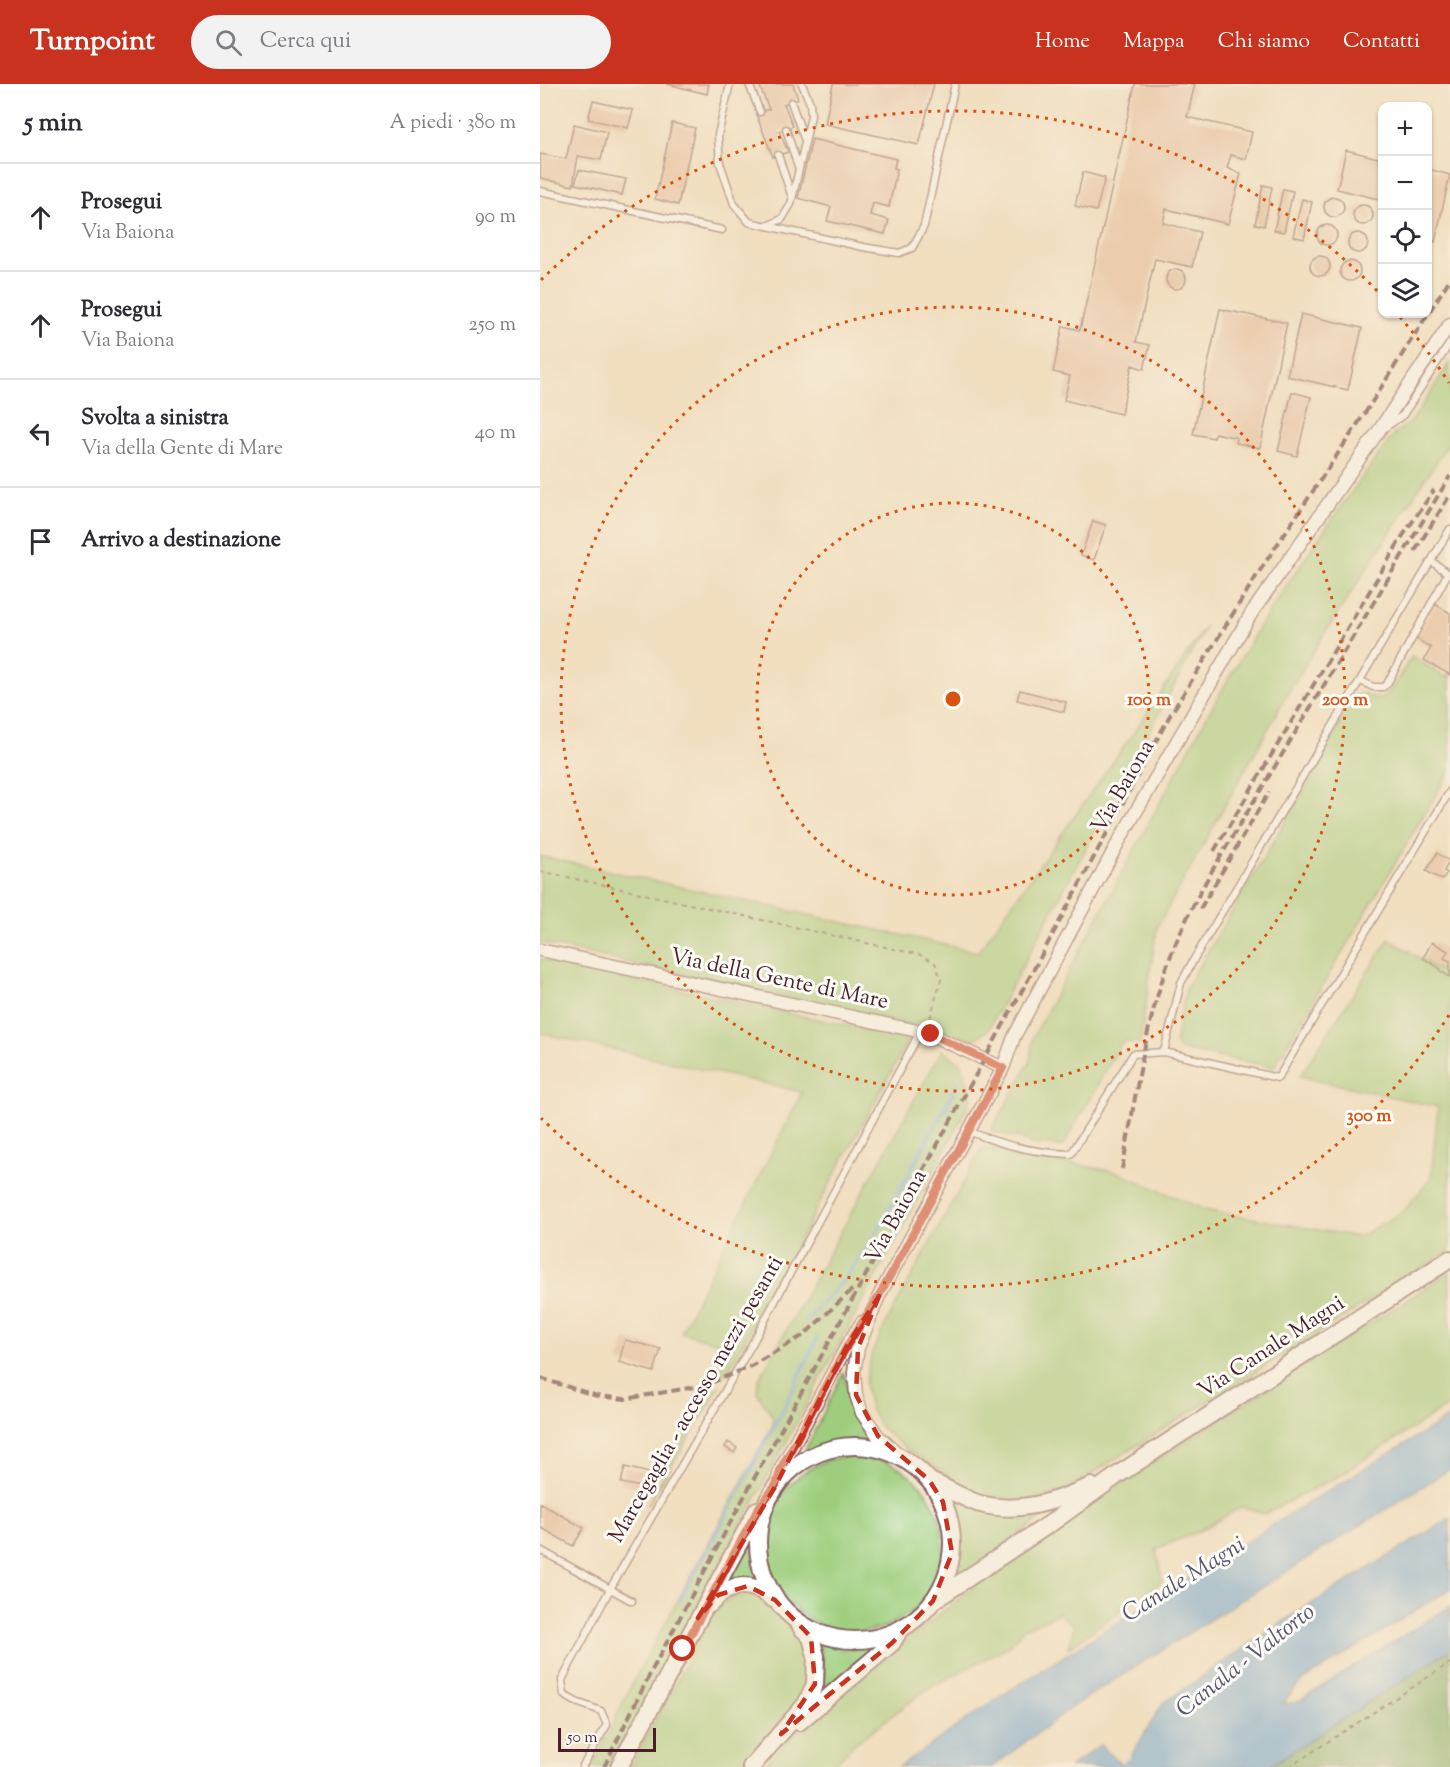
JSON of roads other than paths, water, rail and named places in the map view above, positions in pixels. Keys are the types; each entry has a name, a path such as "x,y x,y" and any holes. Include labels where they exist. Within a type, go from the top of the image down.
{"main road":[{"name":"Via Canale Magni","path":"933,1601 986,1567 1119,1474 1450,1259"},
{"path":"751,1767 806,1704 815,1684 816,1656 811,1637 790,1616 775,1599 762,1574 757,1546 760,1517 774,1488 795,1465 820,1452 848,1446 876,1448 903,1458 930,1480 944,1502 951,1527 952,1553 946,1578 933,1601 918,1617 900,1629 872,1639 843,1640 814,1632 790,1616"},
{"name":"Via Canale Magni","path":"930,1480 977,1503 1009,1508 1036,1506 1066,1497 1119,1474"},
{"name":"Via Baiona","path":"619,1767 759,1507 774,1488"},
{"name":"Via Baiona","path":"698,1618 718,1595 737,1586 760,1588 775,1599"},
{"path":"782,1734 810,1714 884,1650 900,1629"}],"street":[{"name":"Via Baiona","path":"774,1488 781,1468 848,1344 879,1296 1003,1068 1014,1037 1119,841 1251,614 1450,324"},
{"name":"Via della Gente di Mare","path":"540,950 924,1032 1003,1068"},
{"name":"Via Baiona","path":"879,1296 858,1348 854,1372 856,1395 862,1413 878,1436 903,1458"}],"lane":[{"path":"730,84 718,135 720,163 734,204 749,222 899,253 912,248 924,226 956,84"},
{"path":"749,84 760,112"},
{"path":"767,226 782,219 793,198 811,116 810,103 801,84"},
{"path":"791,102 805,142"},
{"path":"786,129 799,171"},
{"path":"778,155 793,198"},
{"path":"540,191 722,230"},
{"path":"1378,432 1403,414 1450,343"},
{"path":"1164,1052 1185,975 1450,529"},
{"path":"1361,681 1373,687 1383,687 1387,684 1449,574 1431,561"},
{"path":"969,1131 988,1139 1039,1151 1071,1154 1133,1054 1164,1052 1278,1078 1450,791"},
{"name":"Marcegaglia - accesso mezzi pesanti","path":"582,1767 607,1725 601,1711 564,1695 562,1680 610,1589 752,1344 924,1032"},
{"path":"540,1550 632,1601"}],"water":[{"path":"1450,1417 1450,1469 1076,1704 992,1767 899,1767 999,1697 1298,1509"},
{"path":"1450,1518 1450,1589 1301,1682 1283,1703 1296,1703 1450,1606 1450,1650 1268,1767 1139,1767 1131,1756 1163,1703 1290,1617"},
{"path":"1100,1745 1125,1767 1070,1767"}],"waterway":[{"path":"806,1321 843,1281 872,1241 958,1084"},
{"path":"680,1601 785,1406 817,1339"},
{"name":"Canala - Valtorto","path":"1128,1767 1151,1754"}],"railway":[{"path":"604,1767 651,1672 745,1495 1040,958 1169,717 1257,575 1365,413 1450,279"},
{"path":"1122,1169 1140,1070 1157,996 1186,919 1213,869 1450,476"},
{"path":"1214,851 1402,537 1434,490"},
{"path":"1415,551 1450,495"},
{"path":"1200,909 1269,792"},
{"path":"540,1378 597,1396 625,1399 706,1385 751,1366 804,1335 855,1287"}],"water label":[{"name":"Canale Magni","path":"1184,1580"}]}
